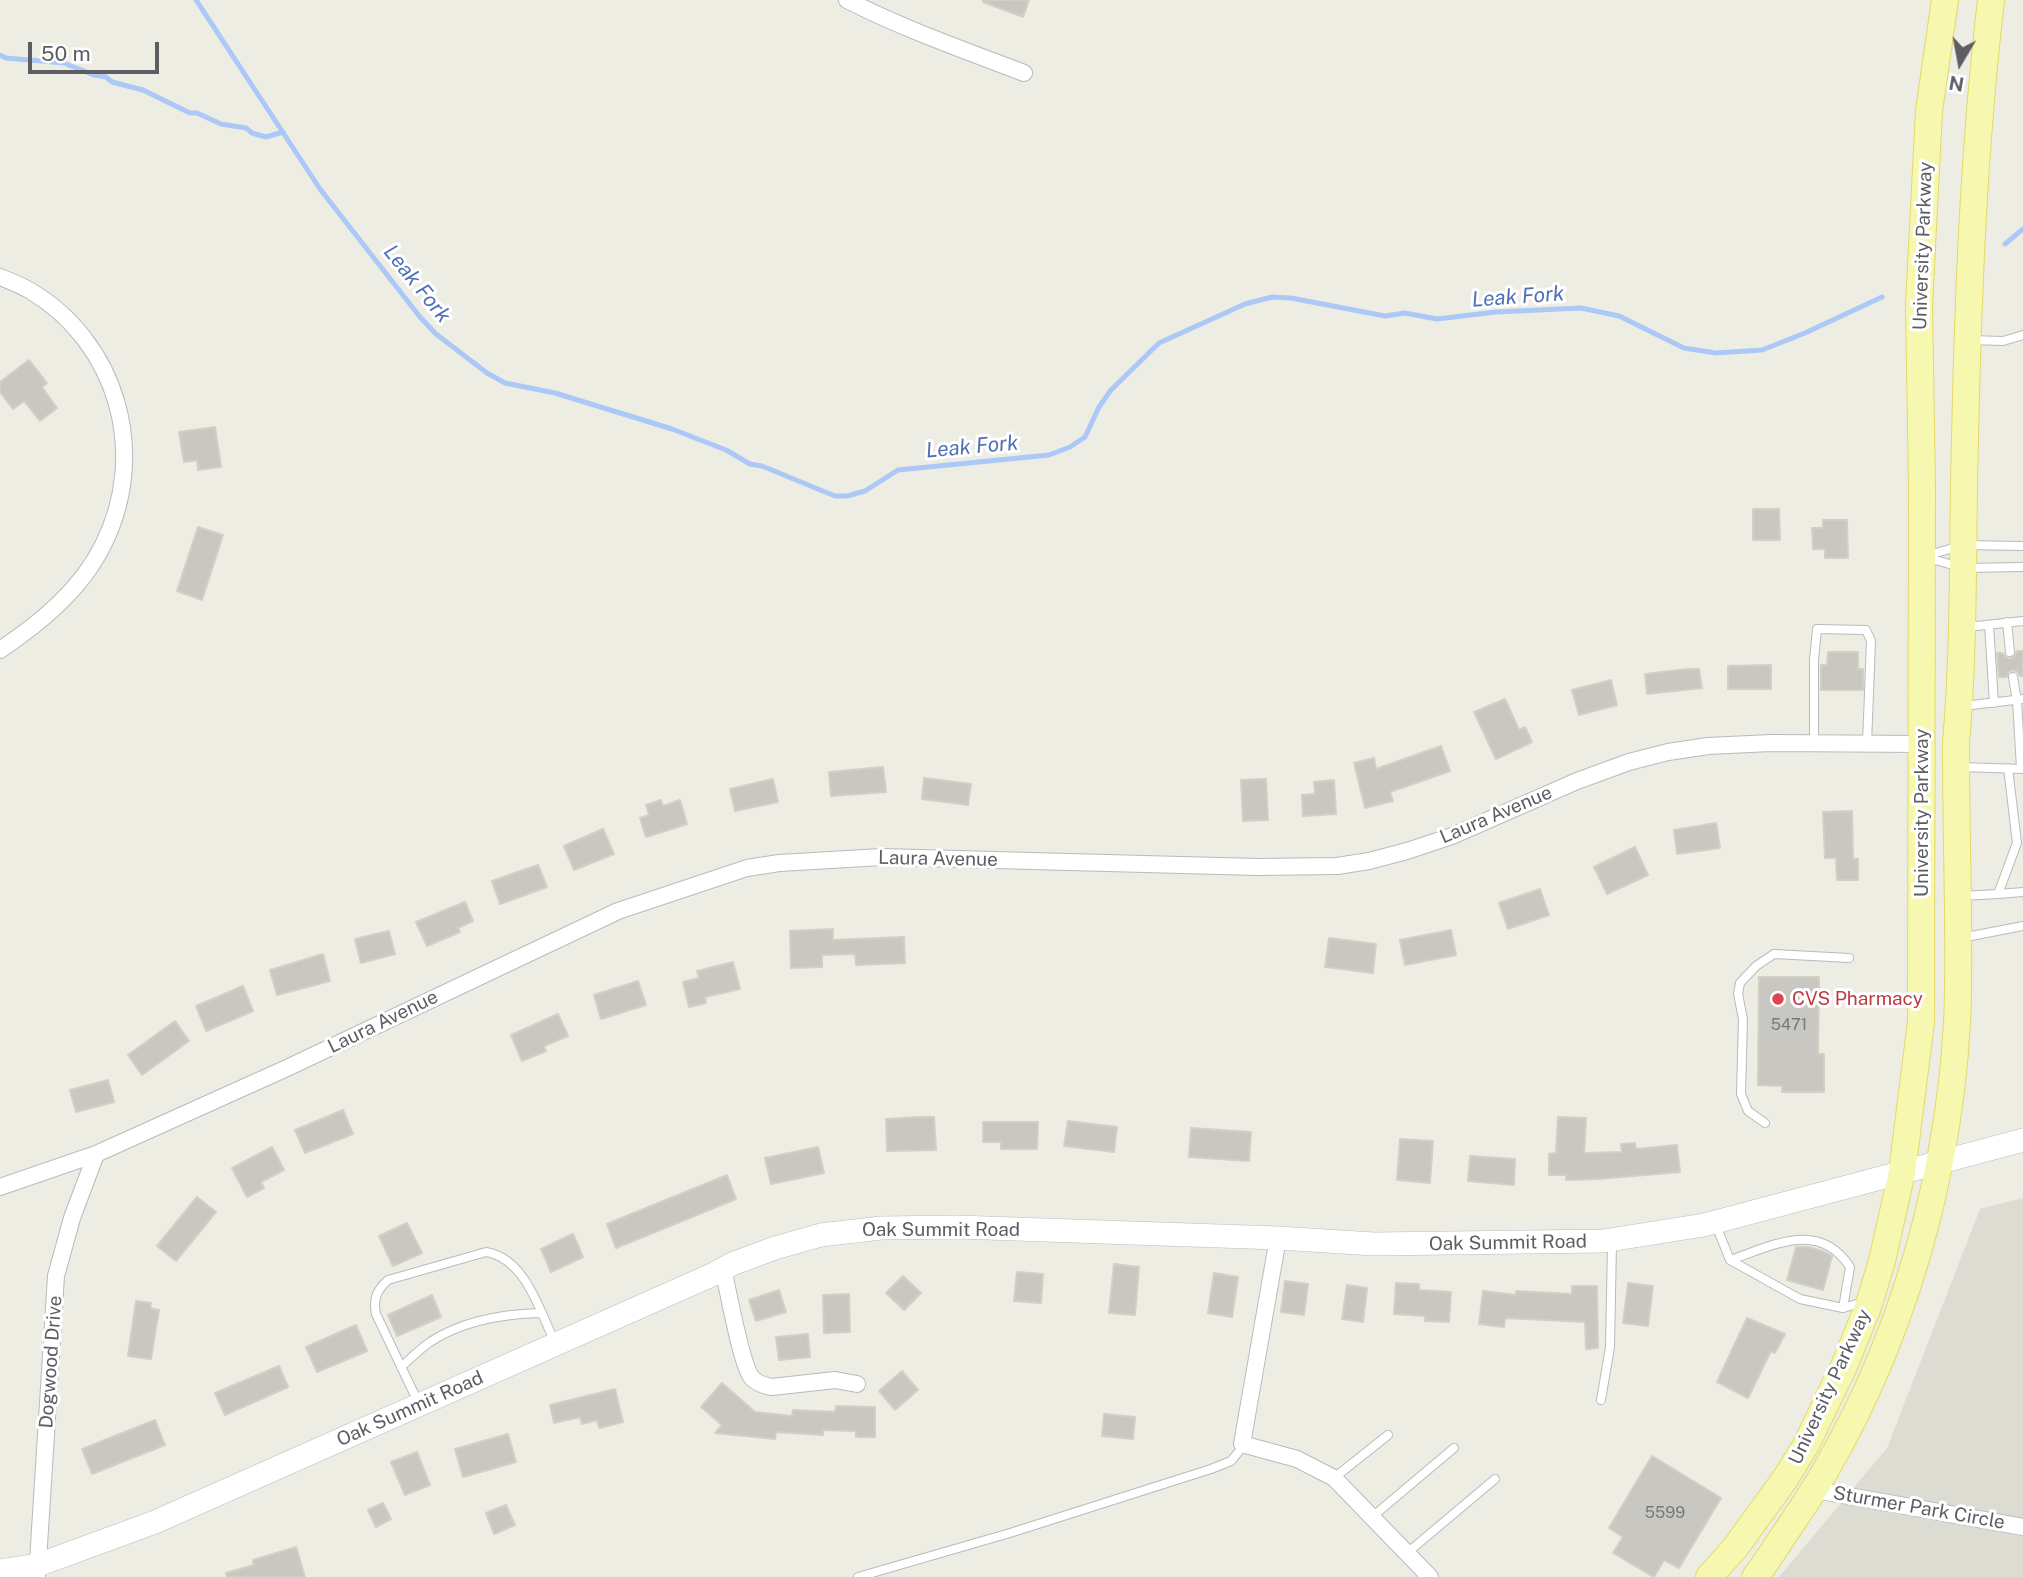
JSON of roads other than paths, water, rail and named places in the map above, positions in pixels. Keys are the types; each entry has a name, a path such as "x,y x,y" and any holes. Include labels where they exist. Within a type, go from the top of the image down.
{"main road":[{"name":"University Parkway","path":"1709,1577 1735,1548 1785,1479 1806,1445 1844,1366 1870,1301 1882,1261 1902,1172 1921,1022 1922,556 1919,305 1929,111 1945,0"},
{"path":"1982,0 1986,50"},
{"name":"University Parkway","path":"1755,1577 1815,1490 1861,1405 1891,1334 1908,1284 1940,1162 1957,1023 1956,742 1964,556 1968,340 1973,206 1991,0"},
{"name":"Oak Summit Road","path":"0,1571 38,1571 155,1522 723,1269 775,1248 821,1235 881,1227 957,1227 1374,1244 1612,1240 1714,1222 2023,1140"}],"street":[{"path":"847,0 936,40 1024,73"},
{"path":"0,277 28,289 48,303 92,349 108,377 116,399 125,454 123,486 103,547 65,598 42,620 0,650"},
{"name":"Laura Avenue","path":"0,1188 96,1154 287,1068 618,911 747,868 779,863 882,857 1257,867 1337,866 1407,851 1452,836 1577,781 1629,762 1668,752 1707,746 1771,743 1922,744"},
{"name":"Dogwood Drive","path":"38,1571 56,1276 72,1218 96,1154"},
{"path":"1278,1238 1244,1444 1297,1459 1334,1478 1430,1577"},
{"path":"723,1269 750,1376 772,1387 835,1380 857,1384"},
{"name":"Sturmer Park Circle","path":"1815,1490 2023,1527"}],"lane":[{"path":"1968,340 2003,341 2023,335"},
{"path":"1922,556 1964,556 2023,546"},
{"path":"1922,556 1964,556 2023,567"},
{"path":"1961,628 2023,621"},
{"path":"2007,622 2010,652"},
{"path":"1989,625 1994,703"},
{"path":"1814,743 1814,660 1817,629 1866,630 1871,641 1867,744"},
{"path":"1956,767 2022,769 2020,700 2013,677"},
{"path":"1959,706 2020,700"},
{"path":"1998,894 2017,843 2008,768"},
{"path":"1957,897 2023,892"},
{"path":"1958,939 2023,926"},
{"path":"1765,1124 1748,1111 1741,1094 1743,1019 1738,994 1740,983 1774,954 1849,958"},
{"path":"1714,1222 1730,1260 1800,1299 1843,1308 1870,1301"},
{"path":"1730,1260 1802,1238 1826,1244 1841,1254 1850,1267 1843,1308"},
{"path":"1601,1400 1610,1347 1612,1240"},
{"path":"419,1404 376,1314 374,1301 378,1289 388,1280 486,1252 497,1254 513,1266 527,1285 556,1344"},
{"path":"401,1367 431,1342 470,1324 512,1313 541,1312"},
{"path":"1334,1478 1388,1435"},
{"path":"858,1577 1010,1533 1211,1469 1231,1461 1244,1444"},
{"path":"1372,1517 1454,1448"},
{"path":"1407,1553 1495,1479"}],"waterway":[{"name":"Leak Fork","path":"196,0 320,189 436,334 487,373 505,383 555,393 672,429 726,450 750,464 762,466 835,496 865,491 898,470 1049,455 1070,447 1085,437 1099,407 1111,390 1159,343 1245,304 1272,297 1291,298 1385,316 1405,313 1437,319 1496,312 1581,308 1619,316 1684,348 1716,353 1762,350 1882,297"},
{"path":"0,55 6,58 64,63 106,77 112,82 143,90 190,113 197,113 221,124 246,128 266,137 283,132"},
{"name":"Leak Fork","path":"2005,244 2023,229"}],"place":[{"name":"CVS Pharmacy","path":"1778,999"}]}
